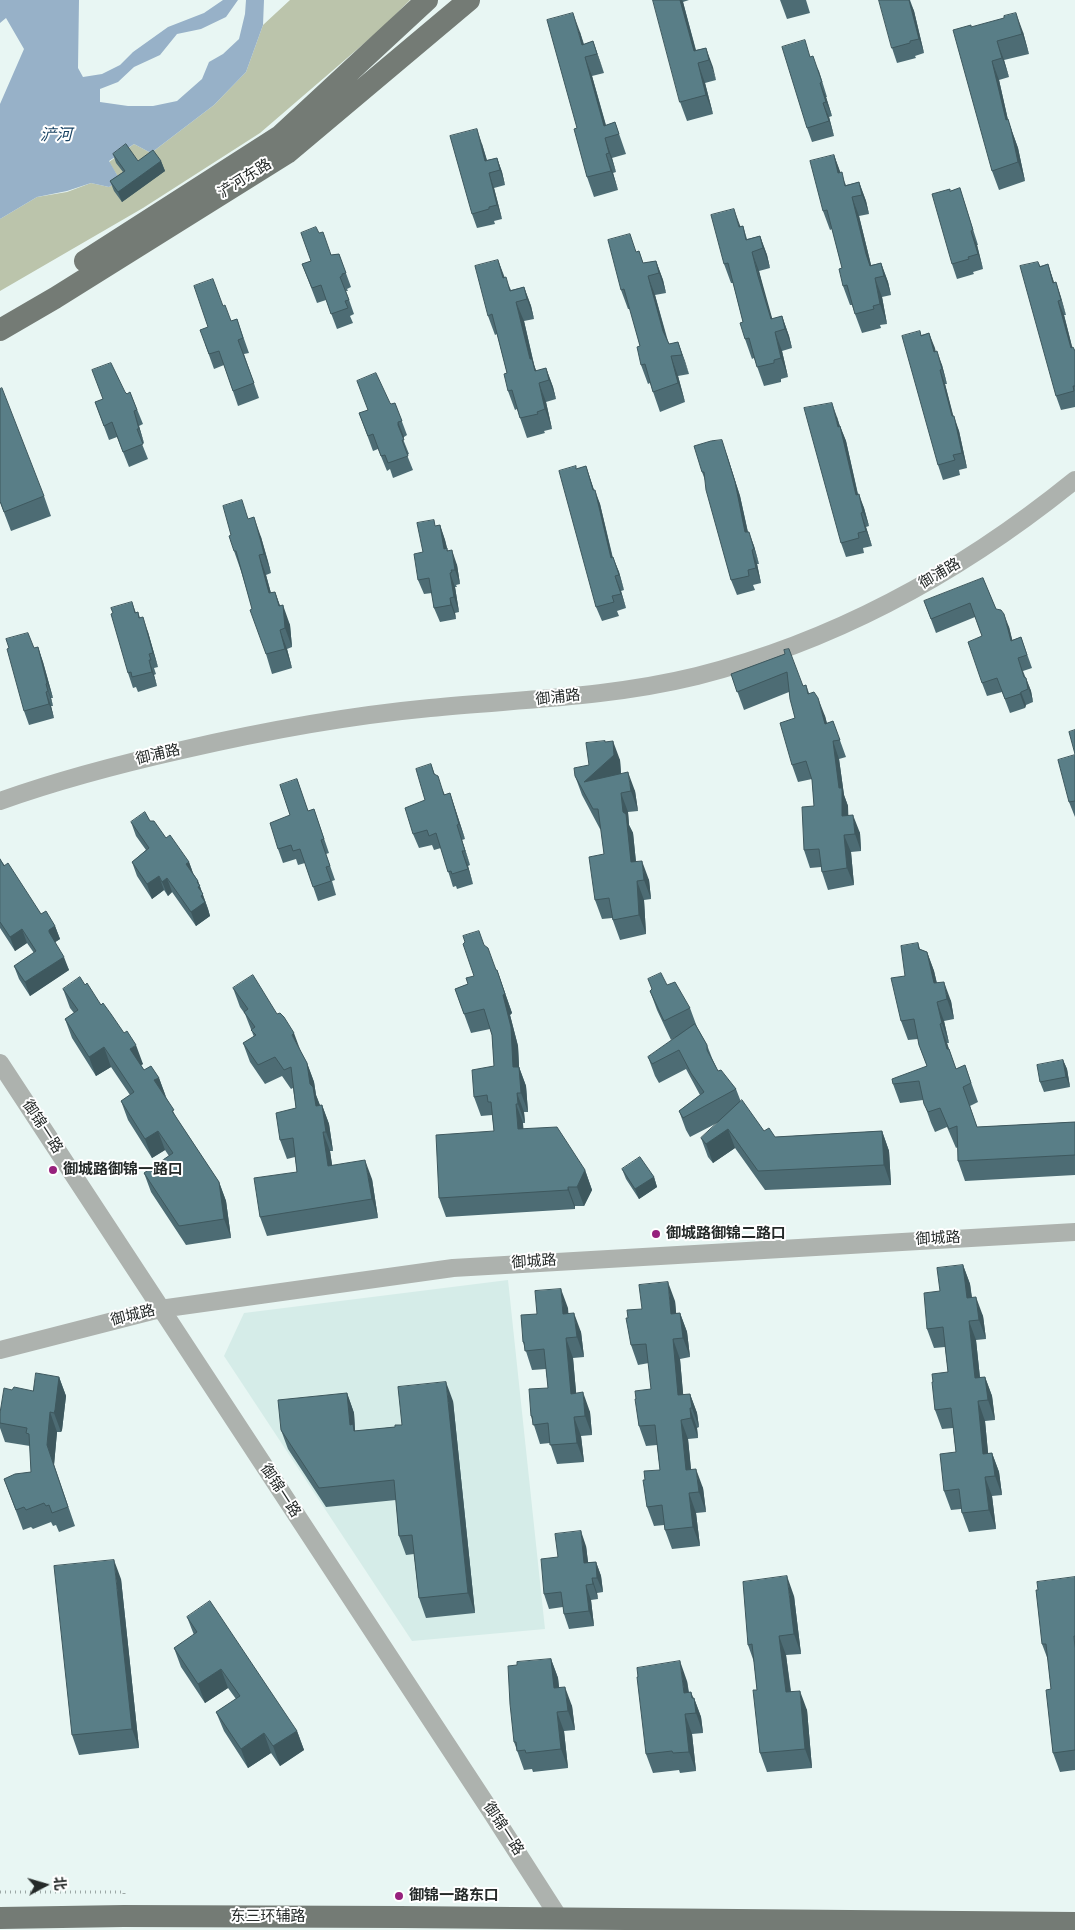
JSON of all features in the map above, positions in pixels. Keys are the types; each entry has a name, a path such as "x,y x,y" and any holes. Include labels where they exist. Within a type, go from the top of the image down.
{"main road":[{"name":"浐河东路","path":"0,312 54,281 280,136 427,0"},
{"name":"浐河东路","path":"0,330 55,298 287,153 469,0"},
{"name":"东三环辅路","path":"0,1918 134,1916 1075,1923"}],"street":[{"name":"御浦路","path":"0,801 118,764 263,732 346,718 432,707 555,699 619,691 657,685 731,667 808,639 874,610 920,586 986,546 1075,480"},
{"name":"御锦一路","path":"0,1063 560,1919"},
{"name":"御城路","path":"0,1350 160,1308 453,1268 1075,1232"}],"path":[{"path":"0,1892 124,1892"}],"shaded area":[{"path":"508,1280 545,1629 412,1641 224,1356 244,1313"}],"green space":[{"path":"290,0 410,0 382,28 260,133 143,208 0,291 0,219 37,197 67,192 91,183 109,187 120,180 109,162 134,144 151,153 214,105 246,72 263,25"}],"water":[{"name":"浐河","path":"0,0 79,0 78,68 83,77 102,74 120,65 133,52 168,27 204,13 223,0 238,0 226,17 201,29 177,34 160,55 134,67 118,82 100,89 100,102 128,106 153,106 177,101 202,79 209,62 223,54 239,39 246,0 264,0 263,25 246,72 214,105 151,153 134,144 109,161 120,180 109,187 91,183 67,191 37,197 0,219 0,104 24,49 6,18 0,23"}],"building":[{"path":"653,0 680,0 694,51 706,48 709,60 698,63 706,95 680,102"},
{"path":"879,0 909,0 919,39 892,48"},
{"path":"573,13 582,45 593,41 597,54 585,57 604,126 615,122 619,134 605,138 609,153 606,154 611,171 587,177 574,129 577,128 547,20"},
{"path":"1016,13 1022,34 997,41 1002,58 992,61 1018,162 992,171 953,30 971,25 971,27"},
{"path":"805,40 810,57 813,56 822,82 820,83 826,102 823,103 829,121 807,128 782,47"},
{"path":"477,129 485,161 497,158 500,170 489,173 497,205 472,214 450,136"},
{"path":"126,144 138,161 153,150 161,161 118,192 110,181 125,171 113,154"},
{"path":"834,155 838,173 842,172 845,186 859,182 862,195 852,197 866,254 870,266 881,263 884,276 875,278 880,304 873,306 874,309 855,314 847,285 843,286 839,269 842,268 827,210 823,211 810,161"},
{"path":"960,188 978,254 952,264 932,194"},
{"path":"734,209 739,227 743,226 746,240 760,236 763,248 752,252 758,276 771,319 782,316 785,329 775,332 781,358 774,360 774,363 757,367 749,338 745,339 740,323 743,322 728,263 724,264 711,215"},
{"path":"316,227 319,233 323,232 331,255 339,254 346,273 340,277 349,300 345,301 348,308 331,314 321,285 312,288 302,264 311,261 301,233"},
{"path":"630,234 636,252 639,251 643,263 656,261 659,273 648,276 663,331 669,344 678,342 682,355 671,356 678,383 653,392 645,364 641,365 637,347 640,346 624,289 621,290 608,240"},
{"path":"498,260 503,278 506,277 510,291 524,287 527,299 516,302 530,359 532,359 535,371 546,368 549,380 539,383 545,409 537,412 538,414 520,418 512,390 508,391 504,374 507,373 492,314 488,316 475,266"},
{"path":"1038,262 1040,267 1048,264 1053,283 1056,282 1061,300 1058,301 1071,348 1073,347 1075,351 1074,391 1056,396 1020,266"},
{"path":"213,279 231,321 237,319 243,338 238,340 254,383 233,391 219,351 209,354 200,330 208,327 194,286"},
{"path":"920,331 921,336 929,333 934,352 937,351 942,369 940,370 952,416 954,416 962,453 953,455 955,460 938,465 902,336"},
{"path":"111,363 125,392 127,394 130,392 137,410 134,411 139,429 137,429 143,444 123,452 112,422 104,426 95,402 103,399 92,370"},
{"path":"376,373 390,403 395,403 402,421 398,422 398,425 408,456 388,463 385,455 381,456 373,434 368,436 359,413 368,410 357,381"},
{"path":"2,388 44,496 4,512 0,501 0,389"},
{"path":"832,403 838,427 840,426 856,495 859,494 863,512 861,513 866,531 858,533 859,538 841,543 804,408"},
{"path":"722,440 735,482 745,532 749,532 754,549 752,550 756,568 748,570 749,576 731,580 706,490 704,472 702,472 694,446"},
{"path":"576,466 576,469 586,466 593,490 595,490 611,558 613,557 619,575 615,576 621,594 612,596 614,602 596,607 559,471"},
{"path":"242,500 248,519 254,517 264,554 259,555 269,593 275,592 279,606 283,605 285,628 280,630 285,649 266,654 250,610 252,609 236,551 234,551 229,536 231,535 223,506"},
{"path":"434,520 435,526 440,525 444,549 447,548 447,551 452,550 455,570 451,570 452,572 450,573 454,597 450,598 451,605 434,608 429,578 418,580 414,554 423,552 417,523"},
{"path":"983,578 996,609 1001,610 1004,614 1011,641 1021,637 1027,655 1018,658 1028,689 1005,699 997,678 982,683 968,642 982,636 970,603 931,619 924,601"},
{"path":"132,602 135,613 138,612 139,618 143,617 153,653 149,654 152,672 132,677 131,672 128,673 111,614 113,613 111,608"},
{"path":"28,633 34,648 38,647 47,683 48,691 46,692 49,704 24,711 6,639"},
{"path":"789,649 803,686 806,685 808,694 814,692 818,698 825,724 833,721 840,740 833,741 839,788 842,788 842,816 853,815 855,834 844,835 847,868 822,872 819,849 804,850 802,807 814,806 812,780 806,761 792,765 780,723 795,718 790,699 787,672 737,692 731,674 785,654 784,650"},
{"path":"1075,730 1075,754 1069,732"},
{"path":"613,741 614,755 584,782 628,772 631,791 621,793 623,812 626,814 631,862 642,861 644,880 637,881 639,915 613,920 609,898 595,900 589,857 604,854 598,809 593,809 575,776 574,768 589,765 586,743"},
{"path":"1075,755 1075,801 1069,802 1058,760"},
{"path":"431,764 434,774 438,776 444,795 450,793 465,851 462,851 468,869 452,874 451,871 448,872 436,833 429,836 427,830 413,834 405,808 425,800 416,769"},
{"path":"297,779 308,811 314,809 324,839 321,840 330,866 326,867 331,881 313,887 300,849 293,851 291,845 278,849 270,823 290,815 280,785"},
{"path":"145,812 150,821 154,821 166,838 170,835 189,862 186,864 198,881 200,886 198,887 203,894 201,896 205,902 191,912 167,878 162,882 159,876 147,884 132,862 149,848 131,822"},
{"path":"0,859 4,866 8,863 41,914 46,911 55,926 49,932 64,957 25,982 14,966 36,951 22,929 10,937 0,922"},
{"path":"479,931 484,945 488,948 505,994 503,995 511,1027 513,1067 519,1067 521,1093 517,1093 518,1104 516,1104 518,1129 557,1127 585,1170 577,1187 568,1187 568,1190 439,1198 436,1135 494,1131 491,1102 488,1102 487,1095 474,1097 472,1070 494,1066 492,1035 484,1009 464,1014 455,989 468,984 466,978 474,976 463,944 465,942 463,936"},
{"path":"918,943 919,949 927,952 934,983 944,982 947,999 937,1002 942,1023 940,1024 947,1049 949,1049 956,1069 965,1065 971,1083 963,1087 977,1127 1075,1122 1075,1155 958,1161 957,1126 949,1129 940,1108 928,1112 924,1104 919,1081 893,1084 892,1079 927,1066 919,1045 914,1019 901,1021 891,978 905,976 901,946"},
{"path":"661,973 667,985 675,982 690,1008 664,1021 650,991 652,989 648,979"},
{"path":"253,975 277,1014 280,1013 284,1017 294,1033 292,1035 307,1063 316,1106 322,1105 326,1132 323,1132 328,1166 365,1160 372,1199 260,1217 254,1178 297,1172 293,1138 280,1140 276,1113 296,1108 291,1067 284,1070 275,1057 258,1065 243,1043 256,1035 251,1030 255,1027 244,1012 248,1009 233,988"},
{"path":"80,977 85,985 87,983 101,1005 103,1003 124,1033 127,1031 136,1045 130,1049 144,1070 151,1066 159,1078 154,1080 219,1182 224,1219 179,1226 144,1173 173,1153 158,1131 145,1139 121,1101 134,1092 104,1047 89,1057 65,1019 78,1010 63,989"},
{"path":"695,1024 707,1045 707,1050 718,1071 721,1070 736,1089 683,1118 679,1111 704,1092 679,1050 652,1064 648,1057"},
{"path":"1063,1060 1066,1077 1040,1082 1037,1065"},
{"path":"742,1100 764,1131 769,1128 775,1137 882,1131 884,1165 758,1171 728,1129 706,1144 701,1138"},
{"path":"640,1157 654,1177 635,1189 622,1169"},
{"path":"963,1265 967,1298 976,1297 979,1320 969,1321 975,1378 985,1377 988,1400 978,1401 983,1454 992,1453 995,1476 985,1477 989,1510 962,1513 959,1489 944,1491 940,1454 956,1452 951,1408 935,1410 932,1374 948,1372 943,1327 927,1329 924,1293 940,1291 937,1268"},
{"path":"668,1282 671,1314 680,1313 683,1338 673,1339 678,1395 690,1394 692,1408 690,1408 691,1418 681,1420 686,1470 696,1469 699,1492 689,1493 693,1527 665,1530 662,1505 647,1507 643,1480 645,1480 644,1471 660,1470 655,1425 639,1426 635,1399 635,1391 651,1389 646,1344 631,1345 626,1318 628,1318 627,1310 642,1309 639,1285"},
{"path":"561,1289 563,1314 574,1313 577,1337 566,1338 571,1394 583,1392 585,1416 574,1417 577,1443 550,1445 548,1423 533,1425 529,1389 548,1388 544,1349 525,1351 521,1315 537,1314 535,1291"},
{"path":"36,1373 59,1377 55,1410 54,1413 50,1412 47,1445 68,1507 52,1513 49,1505 46,1506 44,1503 26,1510 24,1507 16,1510 4,1479 15,1474 31,1472 27,1428 0,1423 4,1388 12,1390 14,1387 33,1391"},
{"path":"446,1382 468,1593 419,1598 412,1535 399,1536 394,1480 319,1488 281,1430 278,1400 347,1393 350,1425 353,1424 354,1431 395,1427 395,1425 402,1425 398,1387"},
{"path":"581,1531 584,1563 596,1562 597,1578 592,1578 593,1584 586,1585 589,1611 564,1614 561,1592 544,1594 541,1559 558,1557 555,1534"},
{"path":"114,1560 132,1729 72,1735 54,1566"},
{"path":"787,1576 794,1634 779,1636 786,1692 800,1691 805,1749 760,1753 753,1690 757,1690 752,1644 748,1645 743,1582"},
{"path":"1075,1577 1075,1750 1053,1753 1046,1690 1051,1689 1046,1644 1042,1644 1036,1590 1038,1590 1037,1582"},
{"path":"210,1601 297,1731 273,1746 264,1733 241,1749 216,1712 240,1696 221,1669 198,1684 174,1648 197,1632 187,1617"},
{"path":"551,1659 554,1688 565,1687 568,1711 557,1712 561,1749 526,1753 525,1750 517,1751 516,1742 514,1742 508,1666 517,1665 517,1662"},
{"path":"680,1661 684,1693 691,1692 692,1698 694,1698 696,1713 685,1714 689,1752 673,1753 672,1751 646,1754 637,1668"}],"place":[{"name":"御城路御锦一路口","path":"53,1170"},
{"name":"御城路御锦二路口","path":"656,1234"},
{"name":"御锦一路东口","path":"399,1896"}]}
